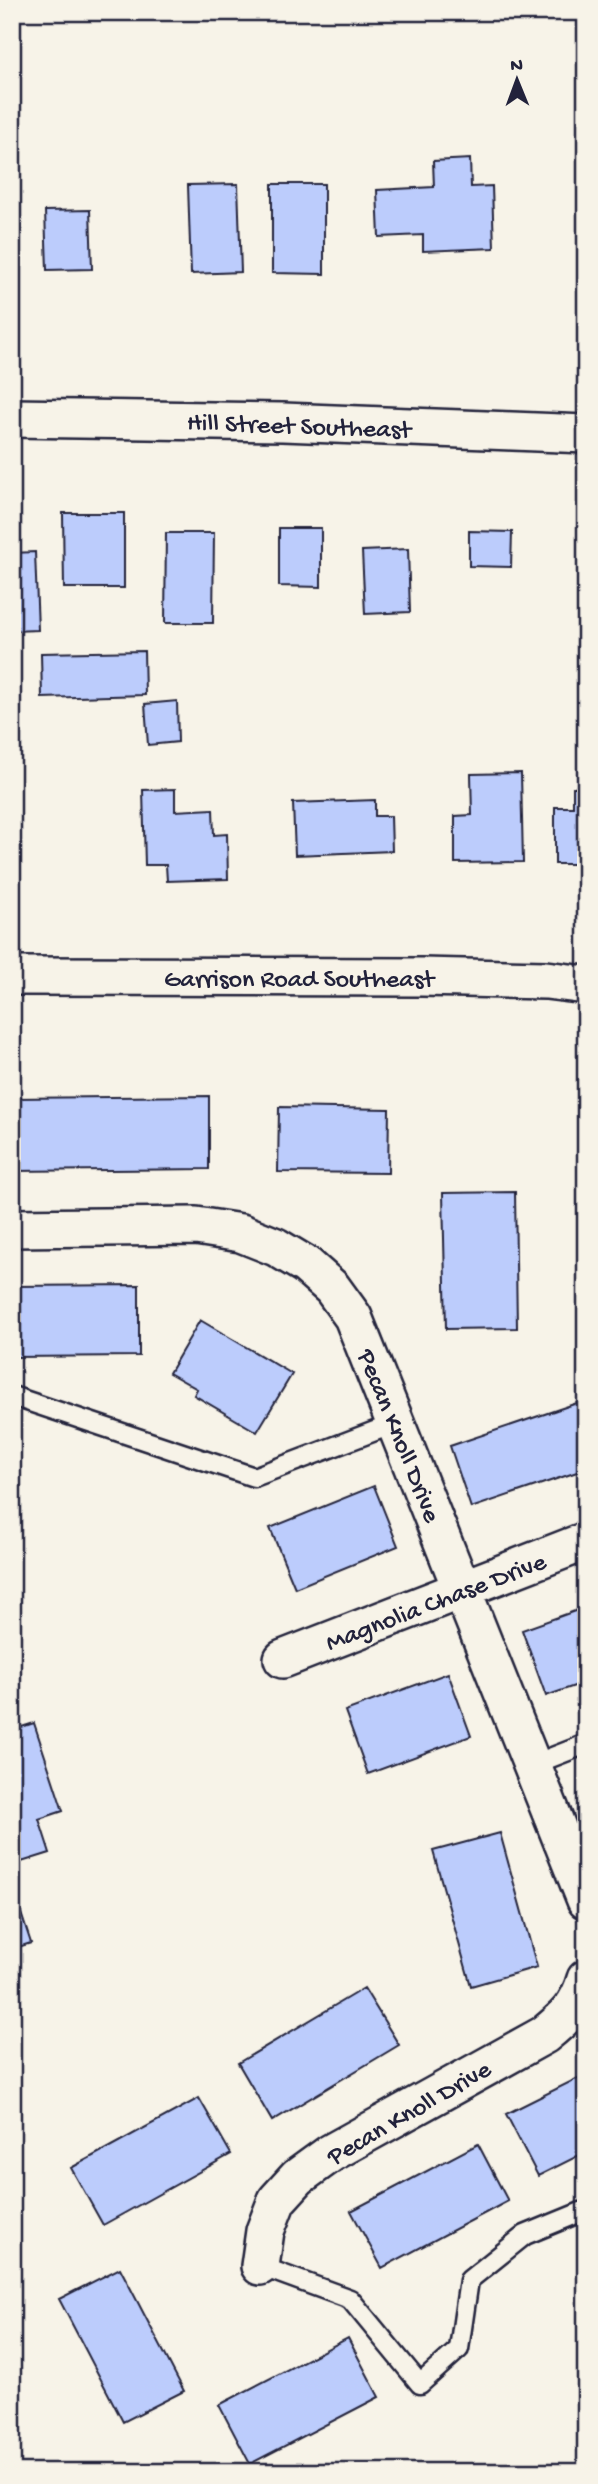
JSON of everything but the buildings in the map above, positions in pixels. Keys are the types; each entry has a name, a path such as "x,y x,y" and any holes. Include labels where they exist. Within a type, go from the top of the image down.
{"street":[{"name":"Hill Street Southeast","path":"12,418 283,422 586,434"},
{"name":"Garrison Road Southeast","path":"12,976 422,977 546,980 586,985"},
{"name":"Pecan Knoll Drive","path":"12,1228 196,1226 241,1233 276,1247 306,1265 332,1288 353,1317 586,1900"},
{"name":"Magnolia Chase Drive","path":"283,1659 586,1541"},
{"name":"Pecan Knoll Drive","path":"260,2266 265,2231 277,2200 298,2177 331,2153 544,2035 565,2018 580,1998 586,1979"}],"lane":[{"path":"12,1396 254,1477 396,1423"},
{"path":"532,1765 586,1744"},
{"path":"260,2266 350,2298 420,2384 459,2348 469,2280 525,2235 586,2210"}]}
